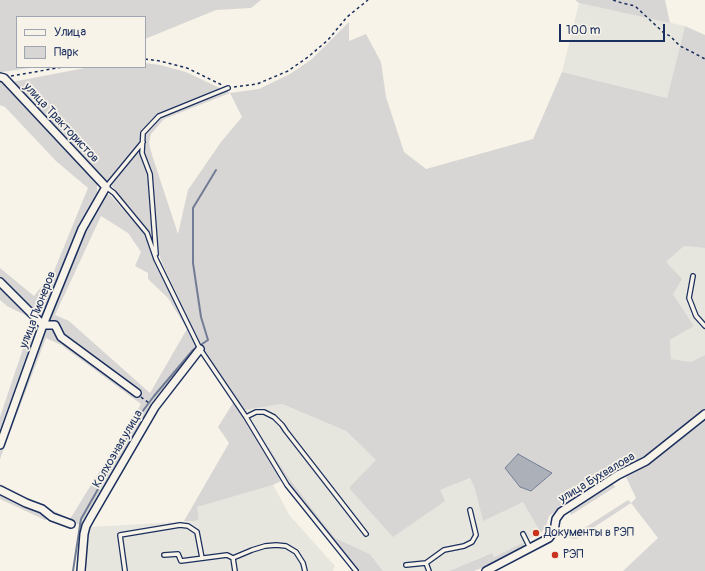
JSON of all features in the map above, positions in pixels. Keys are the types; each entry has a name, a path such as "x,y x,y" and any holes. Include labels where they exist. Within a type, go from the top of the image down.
{"street":[{"name":"улица Трактористов","path":"2,77 106,187"},
{"name":"улица Пионеров","path":"0,445 44,325 82,229 106,187"},
{"path":"0,282 44,325 55,325 61,336 137,393"},
{"name":"Колхозная улица","path":"81,571 86,526 155,407 200,349"},
{"name":"улица Бухвалова","path":"486,571 549,538 554,531 556,519 561,512 618,475 646,461 705,414"},
{"path":"0,490 42,509 52,517 71,524"}],"lane":[{"path":"156,259 150,174 142,153 143,133 159,116 228,88"},
{"path":"143,142 106,187 114,193 147,233 156,259 200,349 246,417 287,485 356,571"},
{"path":"693,276 689,298 696,316 705,326"},
{"path":"246,417 256,412 264,412 274,417 282,425 366,534"},
{"path":"406,565 426,563 444,550 464,546 472,542 476,535 470,510"},
{"path":"125,571 120,535 180,525 188,526 197,532 202,558"},
{"path":"523,534 530,548"},
{"path":"164,555 178,554 181,561 227,555 233,558 265,546 286,546 296,552 303,563 305,571"},
{"path":"233,558 235,571"},
{"path":"426,563 429,571"}],"path":[{"path":"146,60 187,68 228,88 257,84 288,71 308,57 328,40 347,17 368,0"},
{"path":"613,0 635,6 680,46 705,59"},
{"path":"2,77 57,68"},
{"path":"144,399 151,404"}],"shaded area":[{"path":"579,3 685,26 667,98 562,72"},
{"path":"684,246 705,248 705,355 691,362 671,359 670,340 694,326 673,294 666,262"},
{"path":"282,404 346,431 376,460 440,490 470,478 475,489 523,501 541,533 494,557 491,553 449,571 383,571 370,554 335,538 289,478 244,410"},
{"path":"518,454 552,473 531,491 520,487 505,468"},
{"path":"273,485 290,516 335,566 333,571 87,571 87,544 91,527 195,521 199,519 196,507"}],"green space":[{"path":"0,0 261,0 251,8 216,10 146,39 146,16 16,16 16,68 29,68 0,72"},
{"path":"575,0 665,0 670,23 579,3"},
{"path":"349,22 349,41 366,34 381,62 386,97 404,152 426,169 533,139 562,72 667,98 685,26 705,35 705,248 684,246 666,262 682,279 673,294 694,326 670,340 671,359 691,362 705,355 705,410 644,459 616,471 549,516 546,526 541,533 523,502 483,521 475,489 470,478 440,490 445,501 393,537 349,488 376,460 346,431 282,404 244,410 202,347 163,265 151,233 112,186 12,82 85,68 146,68 146,63 160,65 186,72 230,93 259,89 290,74 312,59","holes":["230,93 242,117 221,142 188,190 178,234 152,155 149,143 151,134 164,119","518,454 551,473 531,491 520,487 505,468"]},
{"path":"0,79 97,184 97,197 43,321 0,279 0,268 34,296 54,271 88,188 56,161 5,107 0,105"},
{"path":"105,194 110,195 145,234 154,261 198,349 149,409 83,527 53,515 0,488 0,484 70,519 141,404 61,345 46,338 0,459 0,452 45,328 52,328 59,338 139,391 63,334 58,321 49,321 86,228","holes":["101,216 128,233 141,252 135,266 148,273 148,279 168,298 187,329 150,393 69,321 55,315"]},
{"path":"0,285 41,325 0,439 0,417 33,319 7,306 0,300"},
{"path":"233,403 281,481 273,485 197,507 199,519 195,521 184,521 229,443 218,427"},
{"path":"249,418 289,478 335,538 370,554 383,571 359,571 288,484"},
{"path":"705,418 705,571 623,571 658,538 631,503 636,498 626,477 645,465"},
{"path":"613,484 615,487 571,515 569,511"},
{"path":"0,492 41,510 50,518 45,520 0,499"},
{"path":"628,500 631,503 576,539 569,538"},
{"path":"524,542 524,547 474,571 449,571 492,553 494,557"}],"waterway":[{"path":"73,571 81,519 142,412 193,350 208,340 201,317 193,263 193,208 216,170"}],"place":[{"name":"Документы в РЭП","path":"536,533"},
{"name":"РЭП","path":"555,555"}]}
